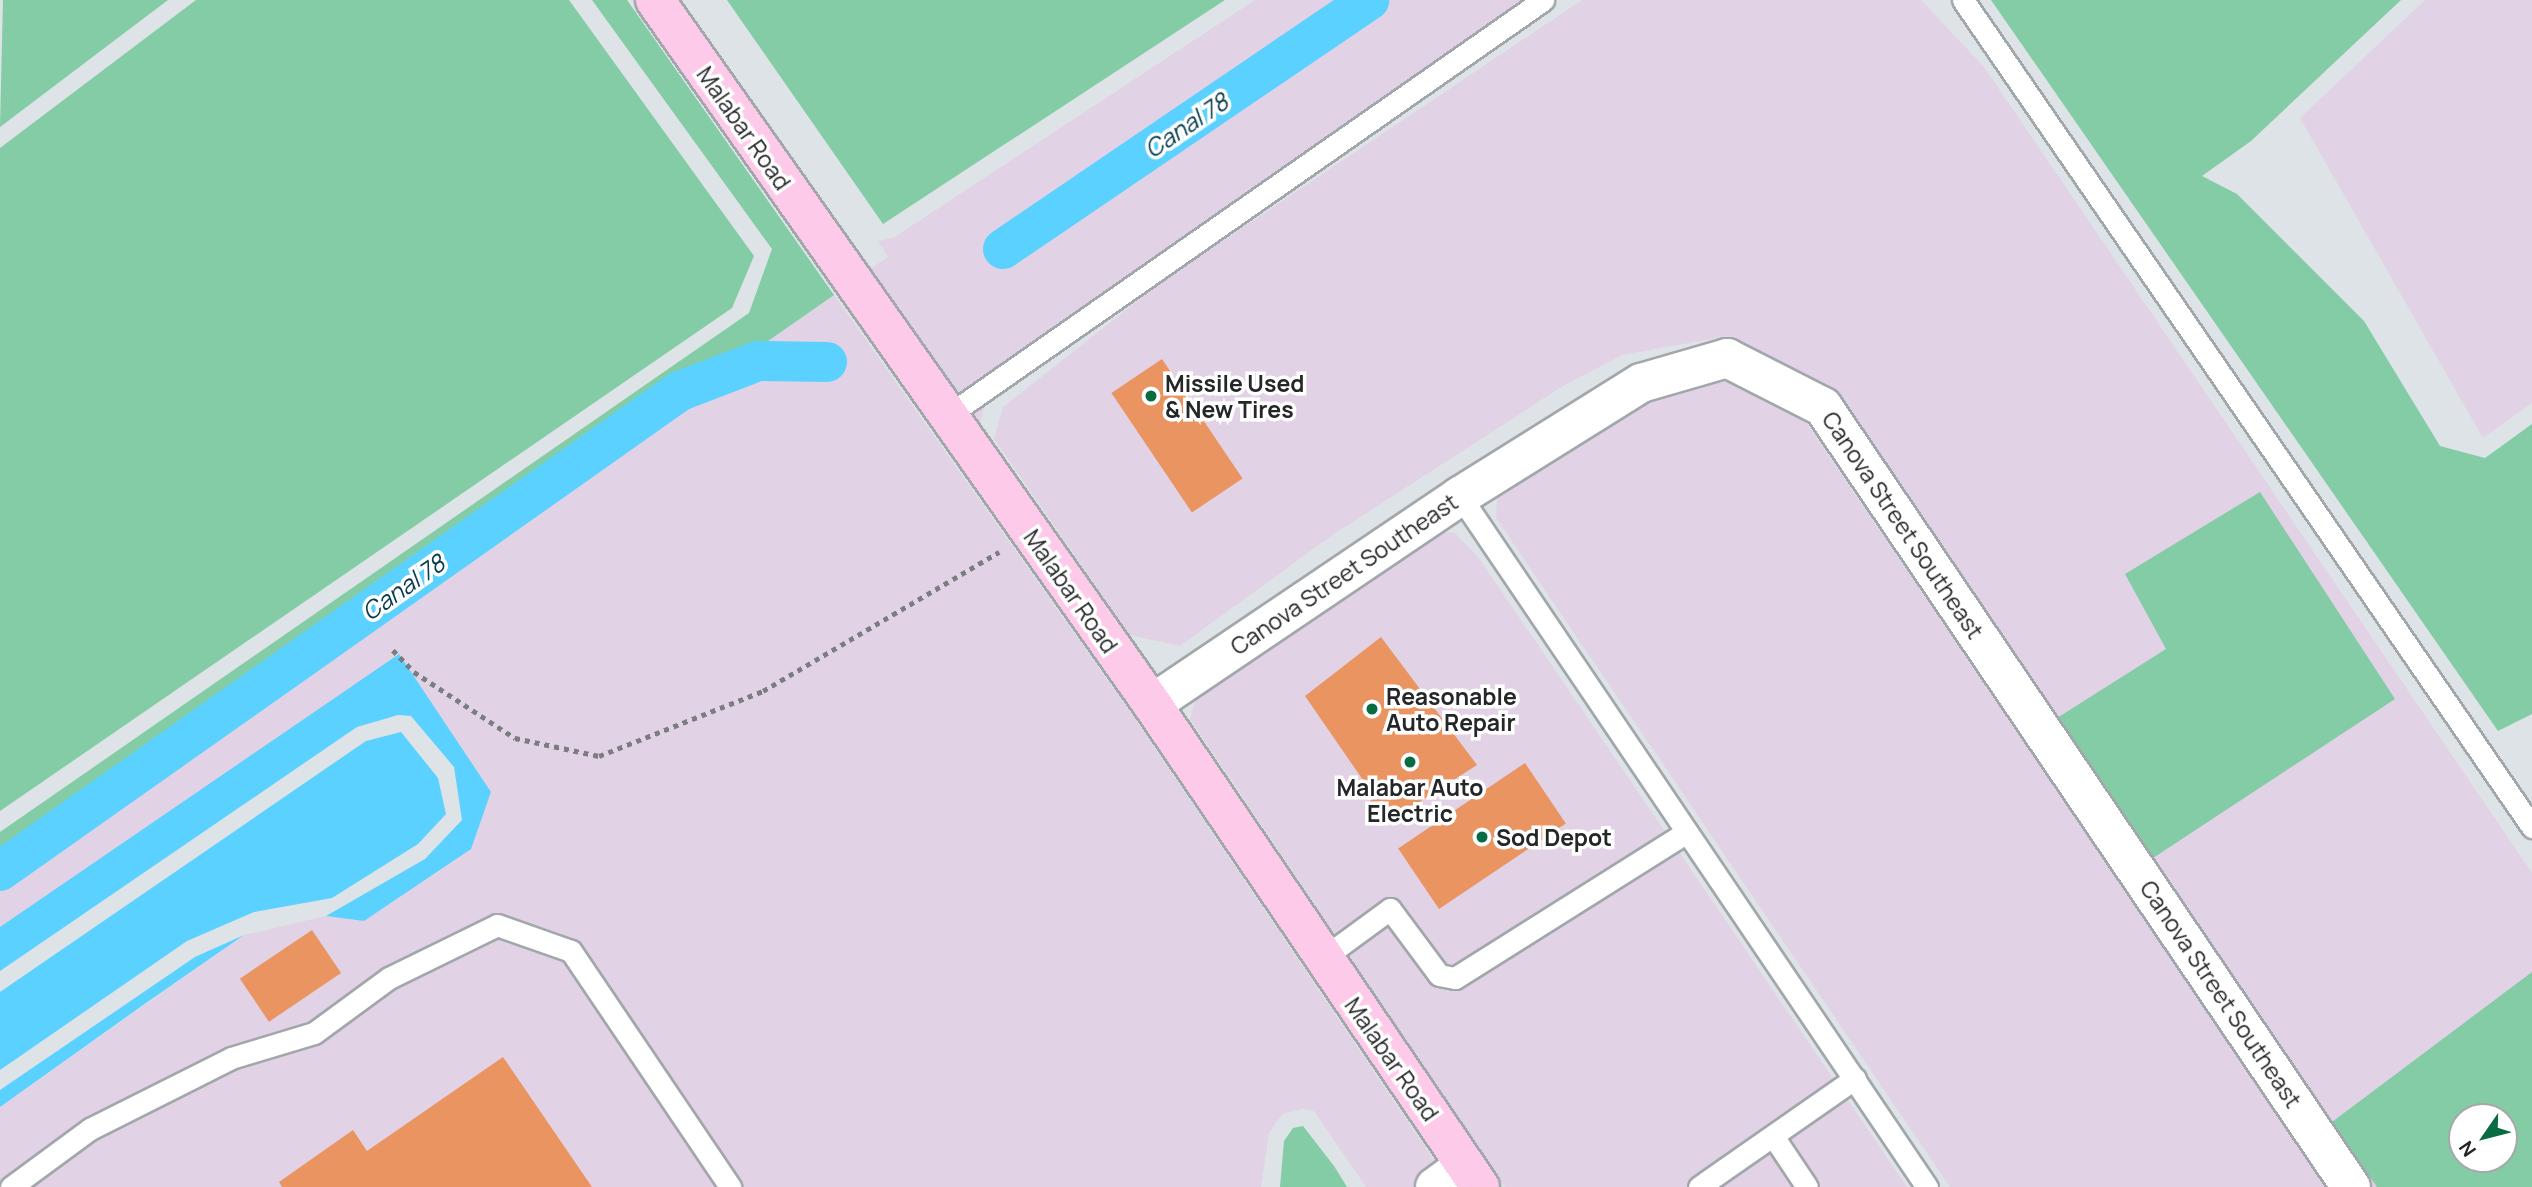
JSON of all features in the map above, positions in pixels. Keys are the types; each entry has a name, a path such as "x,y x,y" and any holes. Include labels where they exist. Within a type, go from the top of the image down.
{"main road":[{"name":"Malabar Road","path":"655,0 1152,704 1322,958 1460,1180"}],"street":[{"name":"Canova Street Southeast","path":"1152,704 1460,496 1641,383 1727,358 1824,407 2351,1187"}],"lane":[{"path":"947,416 1543,0"},
{"path":"1964,0 2532,827"},
{"path":"1460,496 1927,1187"},
{"path":"1322,958 1390,909 1439,975 1455,978 1687,832"},
{"path":"11,1187 90,1129 231,1058 314,1034 389,978 496,925 570,951 730,1187"},
{"path":"1699,1187 1854,1078"},
{"path":"1773,1136 1807,1187"}],"path":[{"path":"393,649 414,672 515,738 600,756 763,691 1030,533"}],"shaded area":[{"path":"1255,0 1553,0 1153,267 986,400 980,424 870,269 888,257 878,241 893,238"},
{"path":"1582,0 1921,0 1984,67 2532,873 2532,1187 2367,1187 1839,404 1791,367 1722,337 1622,355 1563,386 1334,534 1180,646 1130,635 994,439 1003,407 1163,281"},
{"path":"2425,0 2532,0 2532,403 2483,438 2300,118"},
{"path":"834,295 1133,716 1452,1187 1366,1187 1314,1111 1302,1109 1282,1114 1269,1133 1261,1187 0,1187 0,1107 244,935 326,916 364,921 470,850 491,792 399,655 0,927 0,877"},
{"path":"1704,377 1755,388 1807,424 2326,1187 1950,1187 1496,518 1498,485 1593,411"},
{"path":"1421,530 1455,533 1478,557 1907,1187 1505,1187 1190,719 1198,691"}],"green space":[{"path":"3,0 168,0 0,127"},
{"path":"196,0 569,0 754,256 732,308 0,811 0,148"},
{"path":"592,0 627,0 834,295 0,877 0,832 749,313 772,249"},
{"path":"727,0 1225,0 883,224"},
{"path":"1991,0 2401,0 2251,141 2202,176 2237,194 2364,321 2440,446 2485,458 2532,424 2532,714 2498,731"},
{"path":"2260,492 2395,699 2153,858 2057,718 2166,649 2125,574"},
{"path":"2532,972 2532,1187 2377,1187 2332,1122"},
{"path":"1303,1126 1347,1187 1280,1187 1284,1141 1293,1128"}],"water":[{"path":"399,654 491,792 471,849 364,921 326,916 425,859 462,820 454,767 411,716 398,715 357,727 0,971 0,927"},
{"path":"401,732 438,778 446,814 418,844 332,898 254,912 187,941 0,1070 0,992 366,741"},
{"path":"244,935 0,1107 0,1090 195,957"}],"building":[{"path":"1162,359 1243,478 1192,512 1111,393"},
{"path":"1381,637 1477,765 1385,824 1368,804 1374,796 1305,696"},
{"name":"Sod Depot","path":"1525,763 1566,824 1439,909 1398,849"},
{"path":"312,930 341,973 269,1022 240,979"},
{"path":"503,1057 592,1187 282,1187 279,1182 353,1130 367,1151"}],"waterway":[{"name":"Canal 78","path":"1003,249 1369,0"},
{"name":"Canal 78","path":"0,871 680,391 758,361 827,362"}],"place":[{"name":"Missile Used & New Tires","path":"1151,396"},
{"name":"Reasonable Auto Repair","path":"1372,709"},
{"name":"Malabar Auto Electric","path":"1410,762"},
{"name":"Sod Depot","path":"1482,837"}]}
